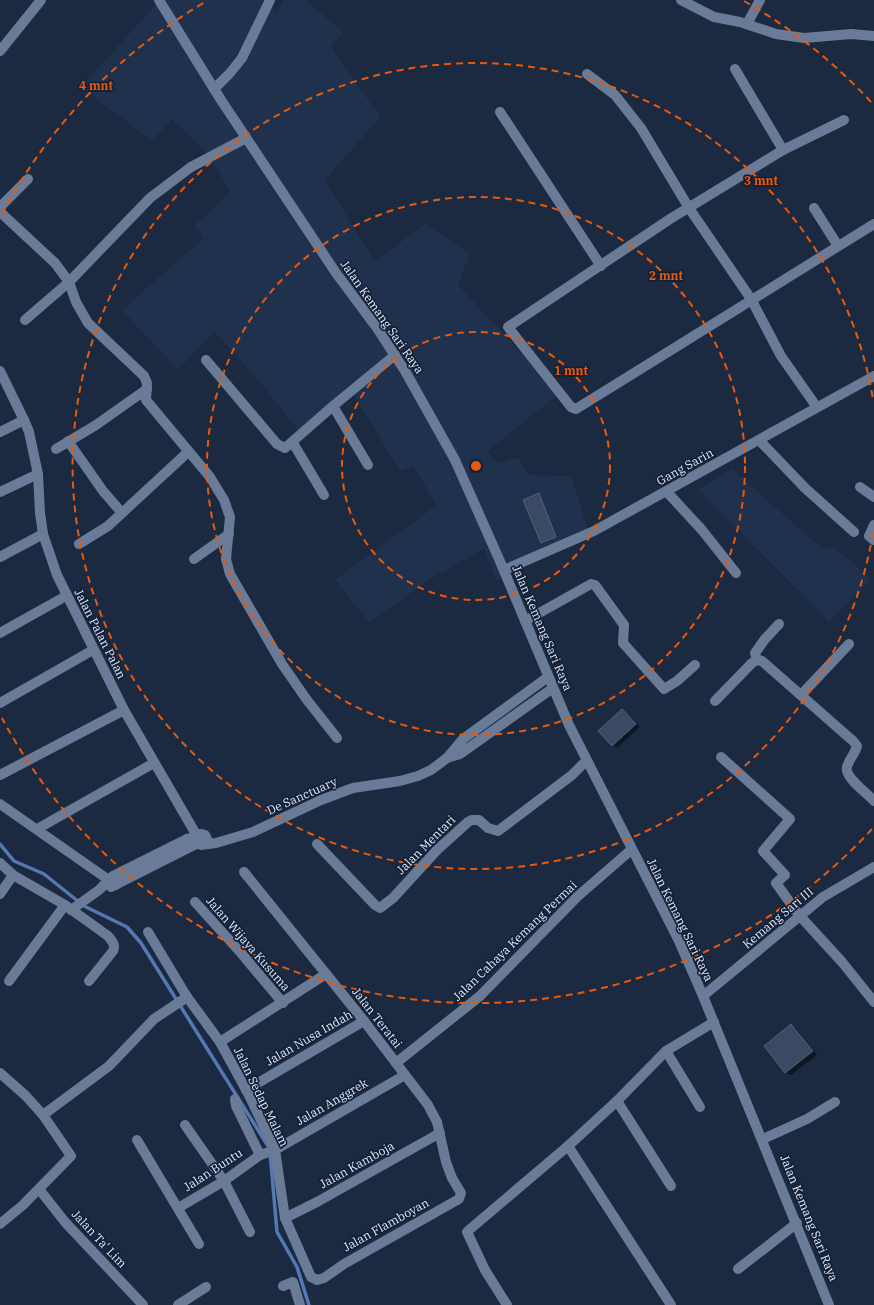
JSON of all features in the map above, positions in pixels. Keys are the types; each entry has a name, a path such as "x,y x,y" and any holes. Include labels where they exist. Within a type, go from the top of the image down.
{"street":[{"path":"0,50 41,0"},
{"name":"Jalan Kemang Sari Raya","path":"159,0 214,89 336,274 395,355 439,429 455,460 586,762 679,941 763,1139 829,1305"},
{"path":"214,89 242,58 270,0"},
{"path":"681,0 714,17 747,24 776,34 804,38 851,34 874,36"},
{"path":"747,24 760,0"},
{"path":"735,69 783,150"},
{"path":"587,74 616,95 637,123 689,208 751,299 781,356 816,406"},
{"path":"500,112 601,266"},
{"path":"844,120 783,150 689,208 508,327 571,407 576,409 874,224"},
{"path":"26,320 69,282 150,198 191,167 246,138"},
{"path":"0,207 28,179"},
{"path":"814,208 838,246"},
{"path":"0,212 55,263 69,282 76,302 88,323 140,371 147,383 146,400 210,477 224,500 230,517 226,559 230,574 282,664 307,700 337,738"},
{"path":"206,360 281,447 286,448 333,406 395,355"},
{"name":"Jalan Palan Palan","path":"0,371 30,432 38,474 40,513 43,534 66,596 92,650 124,710 200,837"},
{"name":"Gang Sarin","path":"504,570 594,531 667,492 816,406 874,376"},
{"path":"56,449 96,425 147,389"},
{"path":"333,406 368,465"},
{"path":"0,432 24,420"},
{"path":"759,440 805,488 854,532"},
{"path":"68,441 103,491 122,513"},
{"path":"293,443 324,495"},
{"path":"78,544 108,526 188,452"},
{"path":"0,492 38,474"},
{"path":"860,487 874,497"},
{"path":"667,492 702,530 736,573"},
{"path":"874,525 869,536 874,540"},
{"path":"0,557 43,534"},
{"path":"194,559 229,534"},
{"path":"525,621 591,584 595,585 624,625 622,643 664,689 677,681 695,665"},
{"path":"0,633 66,596"},
{"path":"757,660 755,653 765,639 779,624"},
{"path":"801,695 849,644"},
{"path":"0,704 92,650"},
{"path":"757,660 772,669 842,730 857,746 846,771 849,777 874,801"},
{"path":"715,701 757,660"},
{"name":"De Sanctuary","path":"447,758 464,739 548,677"},
{"name":"De Sanctuary","path":"200,837 216,843 236,838 276,823 321,800 353,788 400,781 418,776 447,758 460,754 553,688"},
{"path":"0,775 124,710"},
{"path":"721,757 790,819 763,851 785,875 776,883 799,915 842,962 874,1002"},
{"path":"37,829 154,762"},
{"name":"Jalan Mentari","path":"317,844 375,906 382,907 422,868 437,850 468,822 472,820 479,820 488,828 498,830 572,775 586,762"},
{"path":"0,804 113,882"},
{"path":"9,981 68,908 80,904 99,890 187,839 200,837"},
{"name":"Jalan Cahaya Kemang Permai","path":"396,1063 480,996 578,896 631,850"},
{"path":"0,863 13,875 68,908 108,936 114,946 113,952 89,980"},
{"name":"Kemang Sari III","path":"703,996 799,915 823,897 874,867"},
{"name":"Jalan Teratai","path":"244,872 364,1021 428,1105 437,1122 446,1162 461,1196"},
{"path":"0,894 13,875"},
{"name":"Jalan Wijaya Kusuma","path":"195,902 241,953 282,1003"},
{"name":"Jalan Sedap Malam","path":"148,932 182,1000 220,1042 246,1090 267,1152 285,1218 311,1277 317,1280 324,1278"},
{"path":"220,1042 326,974"},
{"path":"43,1115 109,1066 154,1019 182,1000"},
{"name":"Jalan Nusa Indah","path":"246,1090 364,1021"},
{"path":"507,1305 485,1270 468,1232 568,1146 617,1101 666,1051 714,1022"},
{"path":"666,1051 700,1107"},
{"path":"0,1074 26,1096 43,1115 71,1156 23,1204 1,1219"},
{"name":"Jalan Anggrek","path":"267,1152 405,1075"},
{"path":"235,1099 236,1106 267,1152"},
{"path":"617,1101 671,1186"},
{"path":"763,1139 807,1119 835,1102"},
{"path":"184,1125 224,1181 250,1232"},
{"name":"Jalan Kamboja","path":"285,1218 440,1134"},
{"path":"137,1140 199,1244"},
{"path":"568,1146 671,1305"},
{"name":"Jalan Buntu","path":"178,1208 224,1181 267,1152"},
{"name":"Jalan Ta' Lim","path":"39,1189 65,1222 143,1305"},
{"name":"Jalan Flamboyan","path":"324,1278 344,1264 452,1203 461,1196"},
{"path":"738,1270 797,1224"},
{"path":"283,1286 293,1282 300,1305"},
{"path":"178,1305 206,1287"}],"shaded area":[{"path":"160,0 262,0 276,13 284,0 305,0 343,32 331,46 380,117 325,180 375,262 426,223 470,253 458,285 559,394 487,451 499,464 518,457 528,475 571,476 590,537 497,580 484,549 433,577 369,623 335,580 437,505 413,466 400,471 353,393 301,434 261,383 214,331 178,370 122,310 204,238 195,225 231,192 205,150 172,119 152,141 81,87"},
{"path":"732,469 821,548 834,547 871,579 829,622 699,490"}],"building":[{"path":"539,493 556,537 541,543 523,500"},
{"path":"622,709 636,724 612,746 598,731"},
{"path":"791,1024 813,1051 785,1073 764,1046"}],"waterway":[{"path":"0,844 14,861 44,874 84,906 127,927 141,943 268,1146"},
{"path":"270,1152 277,1232 297,1267 309,1305"}]}
